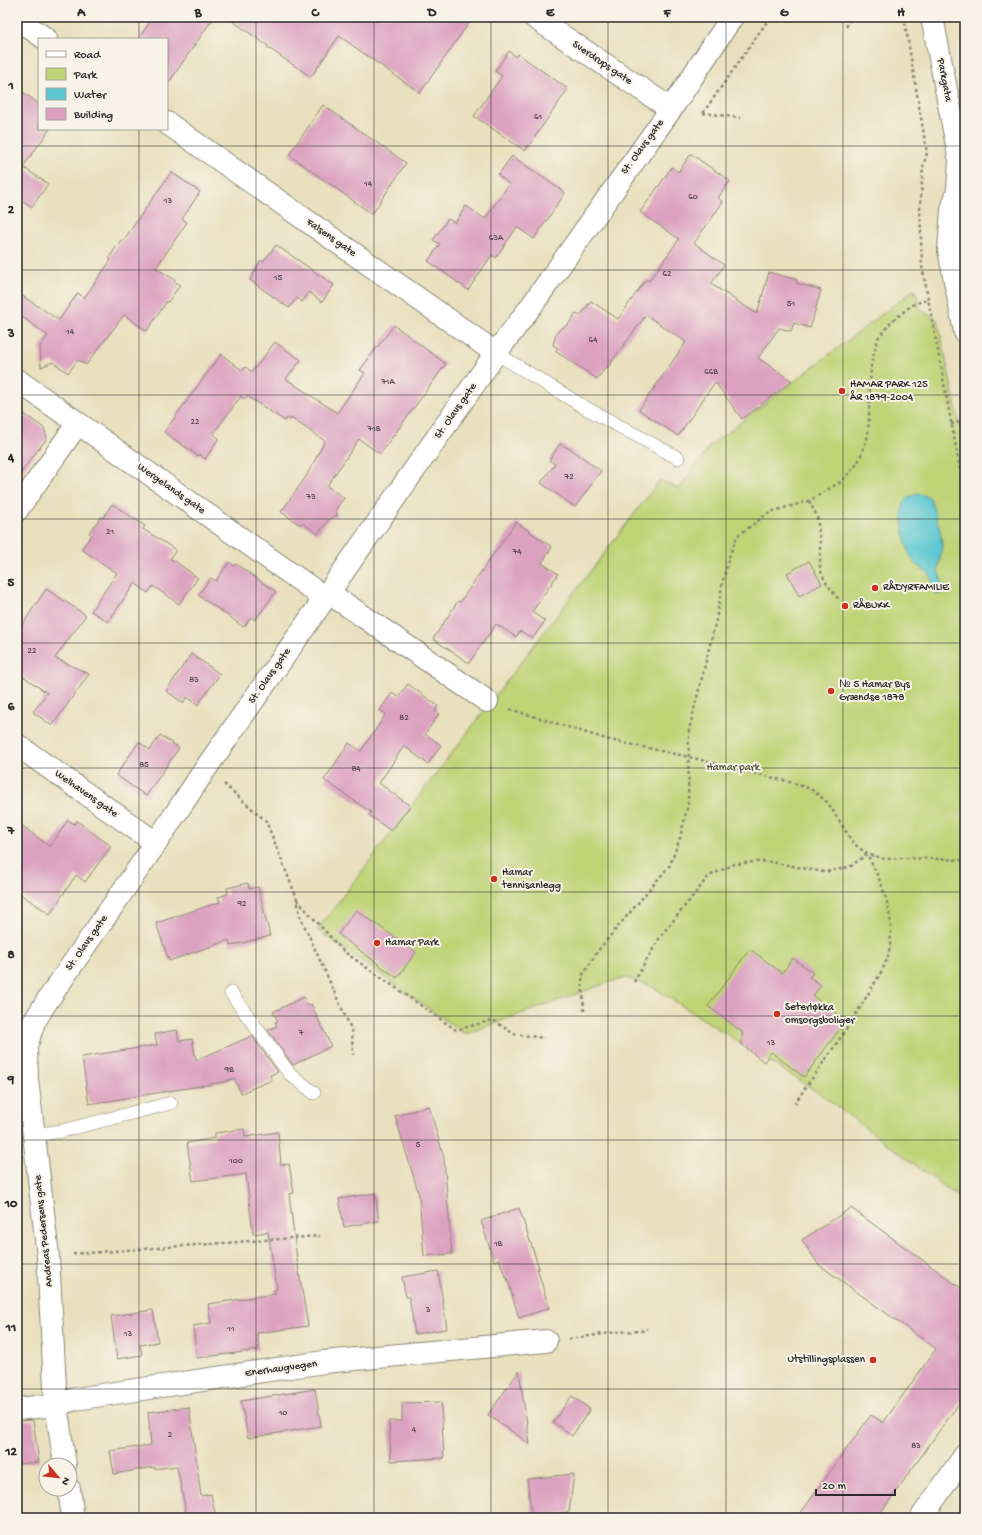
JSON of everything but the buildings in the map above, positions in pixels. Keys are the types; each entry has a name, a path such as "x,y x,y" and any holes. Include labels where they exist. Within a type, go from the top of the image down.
{"street":[{"name":"Sverdrups gate","path":"536,17 671,108"},
{"name":"St. Olavs gate","path":"47,1001 206,768 496,353 532,305 671,108 732,17"},
{"name":"Parkgata","path":"932,17 960,161 961,189 952,210 949,250 965,332"},
{"path":"17,19 45,38"},
{"name":"Falsens gate","path":"168,124 496,353"},
{"name":"Wergelands gate","path":"17,380 327,596 487,701"},
{"path":"17,510 78,423"},
{"name":"Welhavens gate","path":"17,745 156,843"},
{"name":"Andreas Pedersens gate","path":"47,1001 22,1045 27,1080 24,1100 34,1135 48,1256 56,1405 64,1457"},
{"name":"Enerhaugvegen","path":"17,1409 56,1405 75,1399 324,1362 546,1341"},
{"path":"921,1518 965,1455"},
{"path":"70,1497 73,1518"}],"lane":[{"path":"496,353 584,406 678,458"},
{"path":"231,993 289,1073 314,1093"},
{"path":"34,1135 62,1131 171,1103"}],"path":[{"path":"703,113 766,23 772,17"},
{"path":"846,27 851,17"},
{"path":"904,17 927,153 923,167 920,209 922,266 965,496"},
{"path":"671,108 741,118"},
{"path":"584,1010 582,976 600,948 670,865 680,838 688,804 689,730 716,620 722,585 737,536 770,512 809,500 842,481 858,463 868,436 871,364 878,338 892,321 912,305 928,299"},
{"path":"951,424 965,421"},
{"path":"809,500 818,516 820,569 826,581 840,601"},
{"path":"487,701 606,739 689,757 786,781 810,789 828,804 853,843 867,854 881,880 890,913 890,940 888,957 859,1010 796,1103"},
{"path":"206,768 266,821 297,899 300,916 352,1031 353,1055"},
{"path":"634,982 660,937 709,876 735,864 766,861 824,872 850,867 867,854 885,858 965,860"},
{"path":"297,899 344,951 456,1030 493,1020 514,1034 544,1038"},
{"path":"48,1256 320,1236"},
{"path":"546,1341 616,1332 641,1331 647,1329"},
{"path":"960,1518 965,1511"}],"green space":[{"name":"Hamar park","path":"915,289 920,309 938,321 965,452 965,1202 819,1093 651,986 626,978 607,983 465,1034 317,930 660,480 679,489 711,445"}],"water":[{"path":"918,493 930,498 940,530 942,545 938,571 945,592 937,595 929,573 917,565 911,557 904,532 902,514 905,501 909,497"}],"place":[{"name":"HAMAR PARK 125 ÅR 1879-2004","path":"842,391"},
{"name":"RÅDYRFAMILIE","path":"875,588"},
{"name":"RÅBUKK","path":"845,606"},
{"name":"№ 5 Hamar Bys Grændse 1878","path":"831,691"},
{"name":"Hamar tennisanlegg","path":"494,879"},
{"name":"Hamar Park","path":"377,943"},
{"name":"Seterløkka omsorgsboliger","path":"777,1014"},
{"name":"Utstillingsplassen","path":"873,1360"}]}
